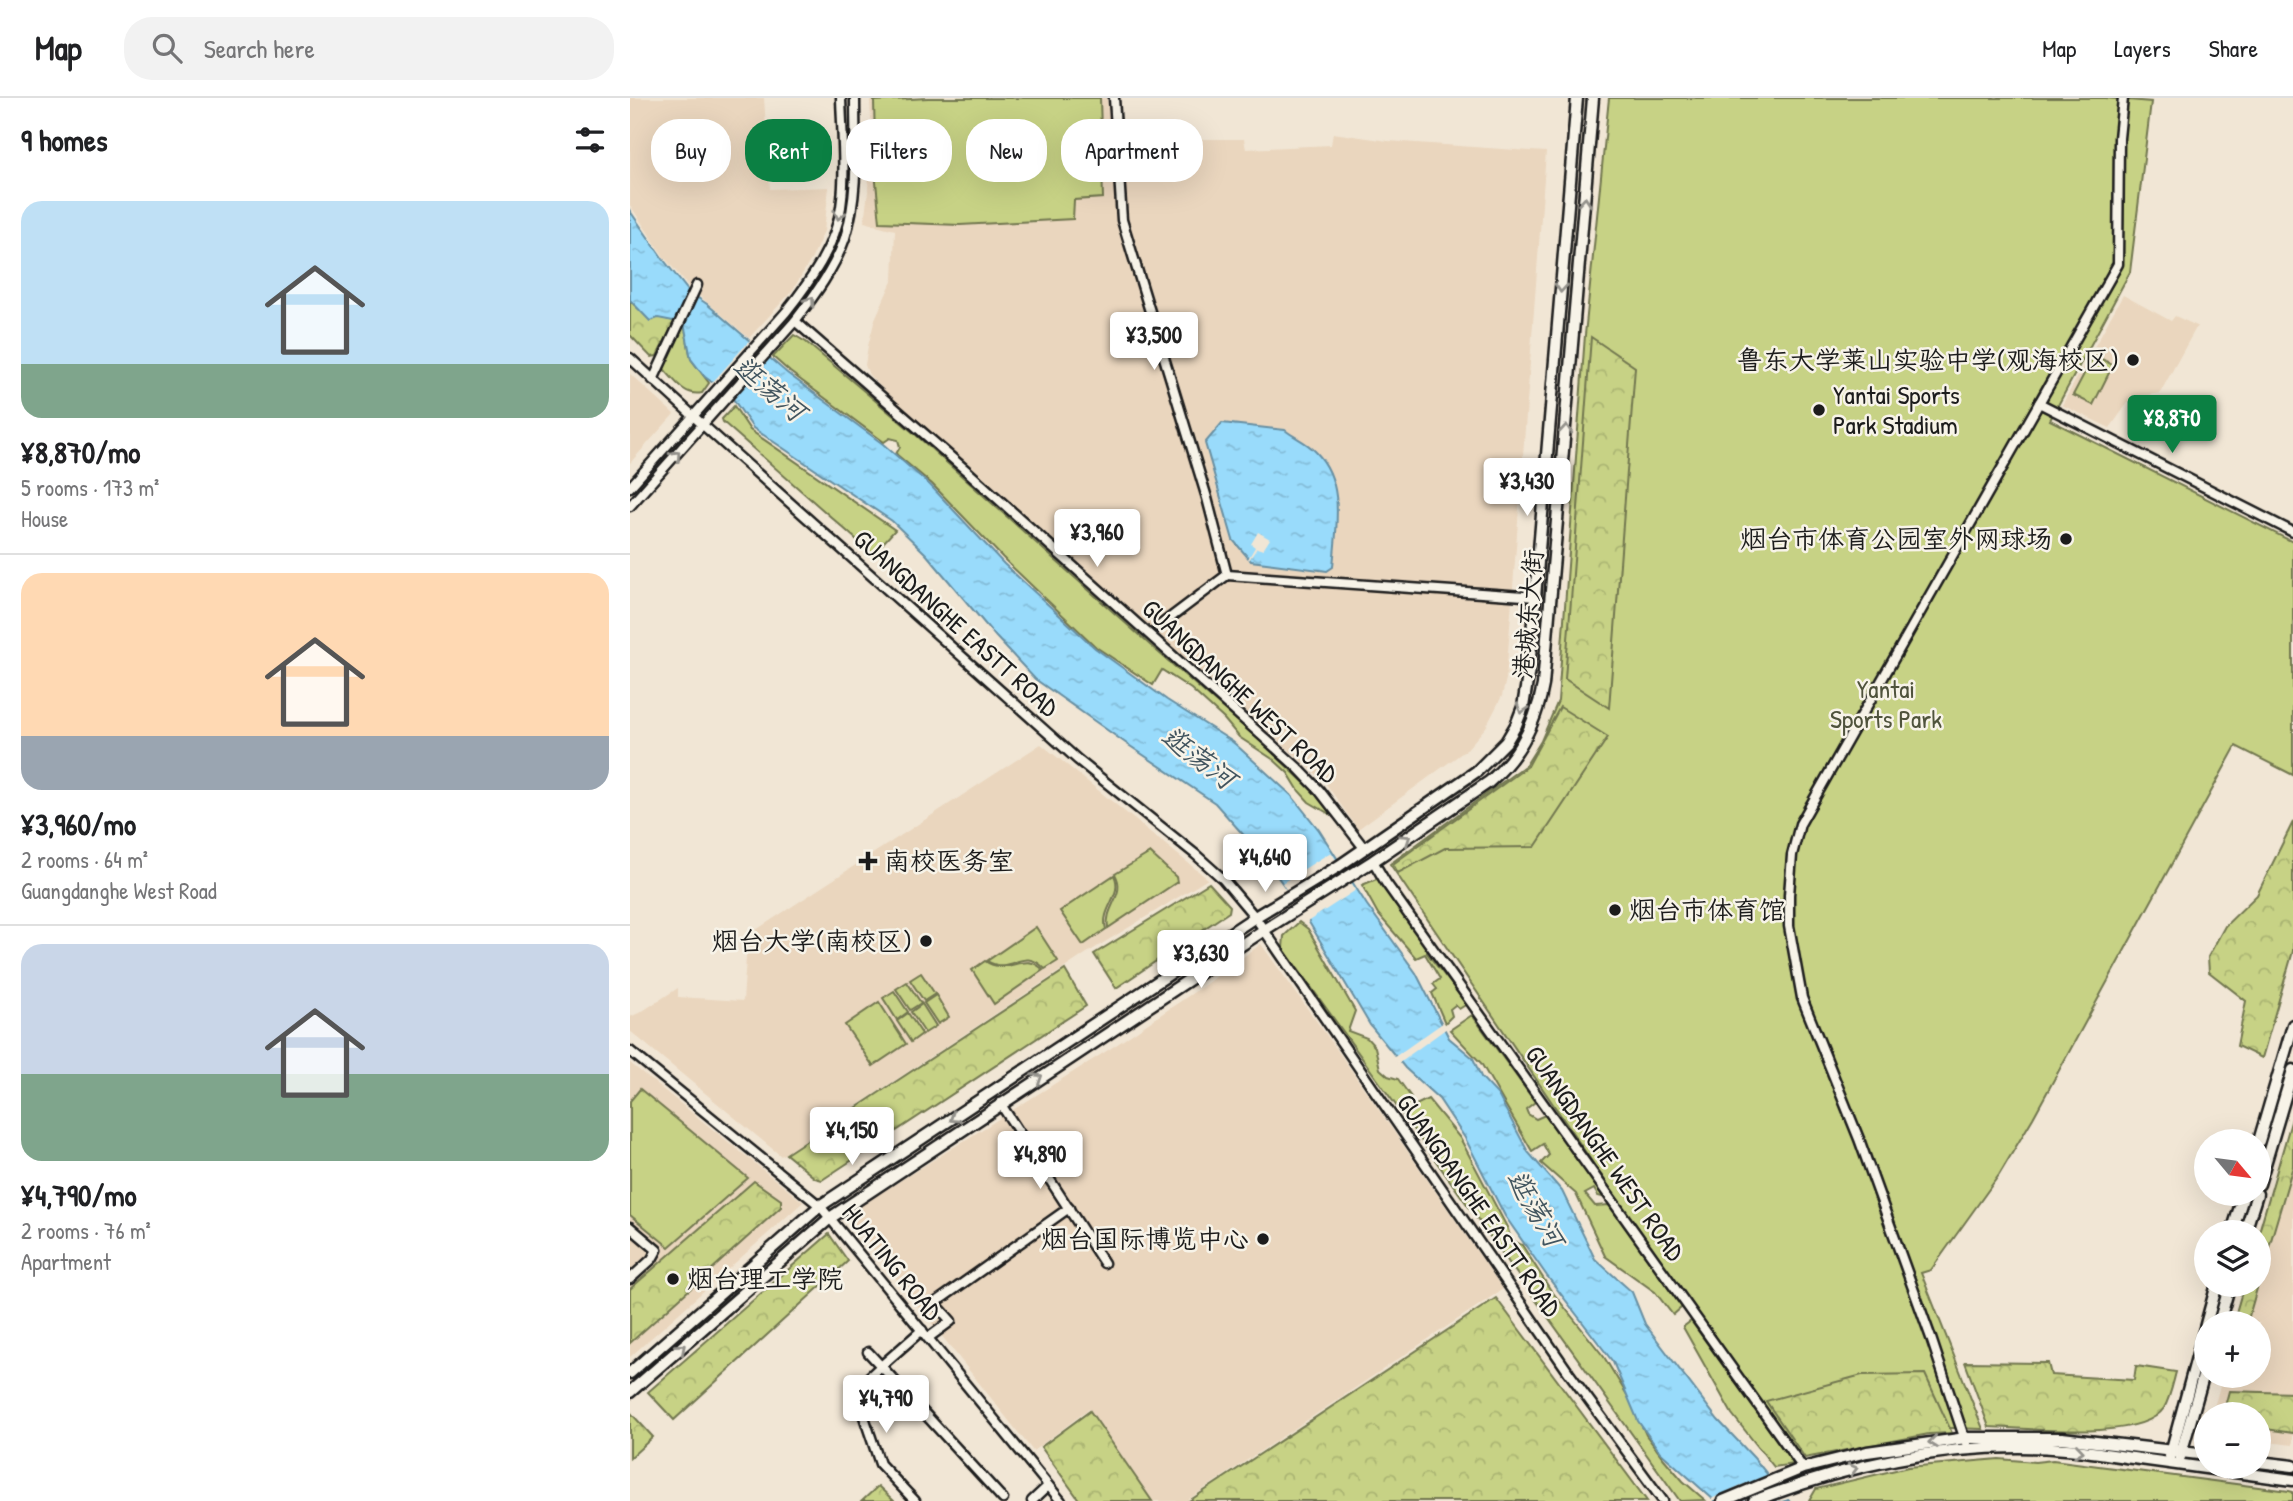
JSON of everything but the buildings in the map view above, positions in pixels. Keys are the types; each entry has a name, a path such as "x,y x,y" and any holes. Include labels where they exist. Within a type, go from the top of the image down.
{"main road":[{"name":"港城东大街","path":"630,1373 820,1206 1255,917 1339,866 1477,771 1506,742 1517,725 1527,690 1577,98"},
{"name":"港城东大街","path":"630,1392 830,1218 1000,1103 1373,861 1489,782 1518,751 1540,704 1593,98"},
{"path":"1112,1012 1121,1025"},
{"path":"2263,1129 2293,1025"},
{"path":"2272,1140 2293,1070"},
{"path":"2173,1464 2214,1297"},
{"path":"2176,1451 2198,1388"},
{"path":"1723,1501 1803,1468 1867,1452 1966,1437 2062,1438 2194,1453"},
{"path":"1754,1501 1788,1488 1858,1468 1968,1449 2065,1449 2293,1480"},
{"path":"2271,1463 2293,1466"}],"street":[{"path":"630,487 805,288 836,226 841,207 841,98"},
{"path":"630,506 795,321 815,294 845,239 852,209 856,98"},
{"path":"1114,98 1122,220 1207,498 1227,575"},
{"path":"1968,1449 1859,1139 1802,998 1789,926 1792,855 1800,824 2118,264 2119,138 2123,98"},
{"path":"653,380 697,285"},
{"name":"GUANGDANGHE WEST ROAD","path":"795,321 1298,768 1319,790 1364,848"},
{"name":"GUANGDANGHE EASTT ROAD","path":"630,358 1078,760 1223,879 1255,917 1569,1373 1663,1501"},
{"path":"2039,403 2293,532"},
{"path":"1158,627 1227,575 1536,597"},
{"name":"GUANGDANGHE WEST ROAD","path":"1373,861 1386,883 1803,1468"},
{"name":"HUATING ROAD","path":"630,1051 820,1206 1061,1501"},
{"path":"1000,1103 1104,1263"},
{"path":"928,1338 951,1321 935,1303 1069,1208"},
{"path":"630,1227 657,1250 652,1259 630,1279"},
{"path":"915,1501 880,1464 855,1390 922,1331"},
{"path":"868,1352 1003,1499"},
{"path":"1032,1501 1048,1486"}],"shaded area":[{"path":"630,98 764,98 765,119 745,119 745,182 770,182 770,189 829,187 824,231 812,258 792,291 749,338 689,287 664,257 630,205"},
{"path":"1107,98 1109,119 1061,119 1061,182 1203,182 1203,139 1244,139 1246,149 1331,145 1333,133 1388,141 1546,152 1506,679 1502,696 1486,727 1466,750 1358,829 1324,781 869,375 865,365 868,346 875,319 893,279 895,230 864,222 868,182 952,182 952,119 871,119 870,100"},
{"name":"鲁东大学莱山实验中学(观海校区)","path":"2123,295 2171,321 2175,316 2197,326 2160,393 2132,397 2110,428 2062,405"},
{"path":"630,374 674,414 630,463"},
{"name":"烟台大学(南校区)","path":"1041,744 1208,879 1087,953 781,1156 630,1031 630,1017 678,988 678,997 743,1001 748,930 756,930"},
{"path":"1261,944 1503,1289 1186,1501 1153,1501 1089,1409 1033,1451 846,1215 1116,1045"},
{"name":"烟台理工学院","path":"630,1063 803,1202 630,1357"},
{"path":"2293,1130 2293,1445 2271,1442 2271,1402 2215,1402 2220,1388 2271,1388 2271,1311 2241,1311 2246,1297 2271,1297 2271,1220 2267,1220"}],"green space":[{"path":"928,98 1100,98 1101,119 1061,119 1061,182 1103,182 1103,198 1074,200 1073,219 960,225 880,222 876,182 952,182 952,119 874,119 874,101"},
{"name":"Yantai Sports Park","path":"1609,98 2105,98 2151,102 2130,272 2050,420 2293,542 2293,775 2236,746 2033,1118 1999,1175 1931,1270 1921,1273 1983,1429 1916,1427 1829,1442 1795,1452 1614,1194 1390,864 1526,765 1541,741 1558,701 1585,335"},
{"path":"630,300 645,313 675,321 657,356 651,357 630,335"},
{"path":"684,323 691,359 709,383 702,393 685,390 663,368"},
{"path":"794,335 806,342 916,435 1258,739 1315,793 1338,819 1309,802 1288,773 1274,760 1239,737 1224,719 1191,689 1162,670 1153,685 1096,647 1006,561 932,484 896,454 900,447 898,440 890,438 884,442 773,357"},
{"path":"1591,337 1635,367 1609,708 1565,679"},
{"path":"2094,355 2113,365 2093,405 2073,395"},
{"path":"734,406 750,430 895,530 873,554 723,422 722,419"},
{"path":"1560,707 1608,737 1535,847 1445,848 1398,873 1393,864 1528,766"},
{"path":"2293,822 2293,951 2262,1058 2237,1046 2246,1001 2209,972 2208,957 2225,926 2257,895"},
{"path":"1150,853 1176,877 1177,882 1108,928 1109,914 1118,888 1115,874"},
{"path":"1114,875 1116,889 1106,915 1106,929 1083,945 1060,911"},
{"path":"1379,878 1427,948 1427,953 1467,1004 1459,1009 1455,1005 1450,1009 1452,1016 1445,1023 1432,993 1437,989 1433,984 1440,979 1425,954 1416,958 1378,914 1362,885"},
{"path":"1209,883 1230,906 1229,912 1116,988 1094,954"},
{"path":"1299,922 1308,929 1355,1011 1348,1031 1367,1038 1375,1047 1380,1069 1388,1076 1398,1079 1411,1097 1412,1107 1428,1099 1460,1138 1508,1229 1511,1240 1522,1245 1550,1289 1604,1357 1632,1403 1646,1435 1683,1481 1705,1500 1680,1501 1283,948 1284,936"},
{"path":"1036,927 1058,961 1045,969 1030,960 1003,965 987,961"},
{"path":"985,961 1001,966 1029,962 1043,970 994,1004 972,970"},
{"path":"1065,970 1086,1006 822,1180 815,1178 786,1154"},
{"path":"921,973 935,994 924,1001 910,980"},
{"path":"907,982 921,1003 910,1010 896,989"},
{"path":"894,991 908,1012 897,1020 883,998"},
{"path":"936,995 949,1017 938,1024 924,1003"},
{"path":"879,1002 906,1044 873,1066 845,1025"},
{"path":"922,1004 936,1026 925,1033 911,1012"},
{"path":"908,1013 922,1034 911,1042 897,1021"},
{"path":"1472,1015 1535,1102 1526,1109 1528,1114 1536,1119 1545,1115 1606,1198 1598,1196 1594,1189 1585,1194 1595,1206 1609,1205 1682,1307 1673,1315 1655,1292 1605,1256 1576,1194 1541,1163 1549,1155 1543,1144 1532,1151 1481,1063 1450,1030"},
{"path":"640,1089 748,1178 669,1247 630,1215 630,1101"},
{"path":"2293,1115 2293,1166 2271,1240 2271,1220 2262,1220 2267,1206 2272,1206 2272,1187"},
{"path":"754,1181 781,1200 781,1207 630,1343 630,1289"},
{"path":"829,1234 848,1261 674,1420 648,1392"},
{"path":"2241,1297 2255,1297 2250,1311 2236,1311"},
{"path":"1496,1298 1647,1501 1189,1501"},
{"path":"1691,1321 1794,1464 1774,1467 1732,1414 1683,1327"},
{"path":"1965,1362 2048,1363 2051,1375 2134,1380 2136,1366 2176,1372 2164,1408 2152,1419 2109,1429 2029,1429 1989,1427"},
{"path":"1925,1374 1952,1433 1929,1434 1805,1458 1766,1401 1862,1375"},
{"path":"2229,1391 2293,1393 2293,1433 2271,1430 2271,1402 2226,1402"},
{"path":"1090,1411 1152,1501 1080,1501 1041,1447"},
{"path":"630,1412 653,1437 630,1458"},
{"path":"1999,1459 2035,1462 2053,1460 2289,1491 2293,1492 2293,1501 1809,1501 1816,1489 1908,1467"},
{"path":"878,1486 894,1501 862,1501"}],"water":[{"name":"逛荡河","path":"630,211 689,292 707,304 787,373 883,444 930,485 1004,564 1095,648 1167,700 1233,742 1291,795 1319,830 1367,905 1416,973 1449,1038 1473,1058 1481,1077 1498,1095 1528,1152 1562,1191 1595,1259 1632,1292 1645,1324 1718,1420 1789,1501 1715,1501 1660,1452 1638,1421 1613,1362 1505,1216 1465,1138 1439,1099 1405,1068 1370,1025 1303,912 1264,858 1215,803 1035,679 926,554 892,521 753,428 731,396 705,377 691,359 684,323 658,318 650,321 630,300"},
{"path":"1222,423 1285,430 1312,449 1325,464 1332,477 1337,506 1333,567 1327,571 1251,561 1233,540 1205,443"}],"pier":[{"path":"751,339 771,357 731,402 711,384"},
{"path":"1258,532 1270,539 1263,550 1257,548 1249,560 1255,547 1251,544"},
{"path":"1331,852 1356,890 1307,922 1282,883"},
{"path":"1444,1022 1447,1028 1397,1064 1393,1058"},
{"path":"1772,1475 1791,1498 1782,1501 1709,1500 1739,1486"}],"place":[{"name":"鲁东大学莱山实验中学(观海校区)","path":"2133,360"},
{"name":"Yantai Sports Park Stadium","path":"1819,410"},
{"name":"烟台市体育公园室外网球场","path":"2066,539"},
{"name":"南校医务室","path":"868,861"},
{"name":"烟台市体育馆","path":"1615,910"},
{"name":"烟台大学(南校区)","path":"926,941"},
{"name":"烟台国际博览中心","path":"1263,1239"},
{"name":"烟台理工学院","path":"673,1279"}]}
